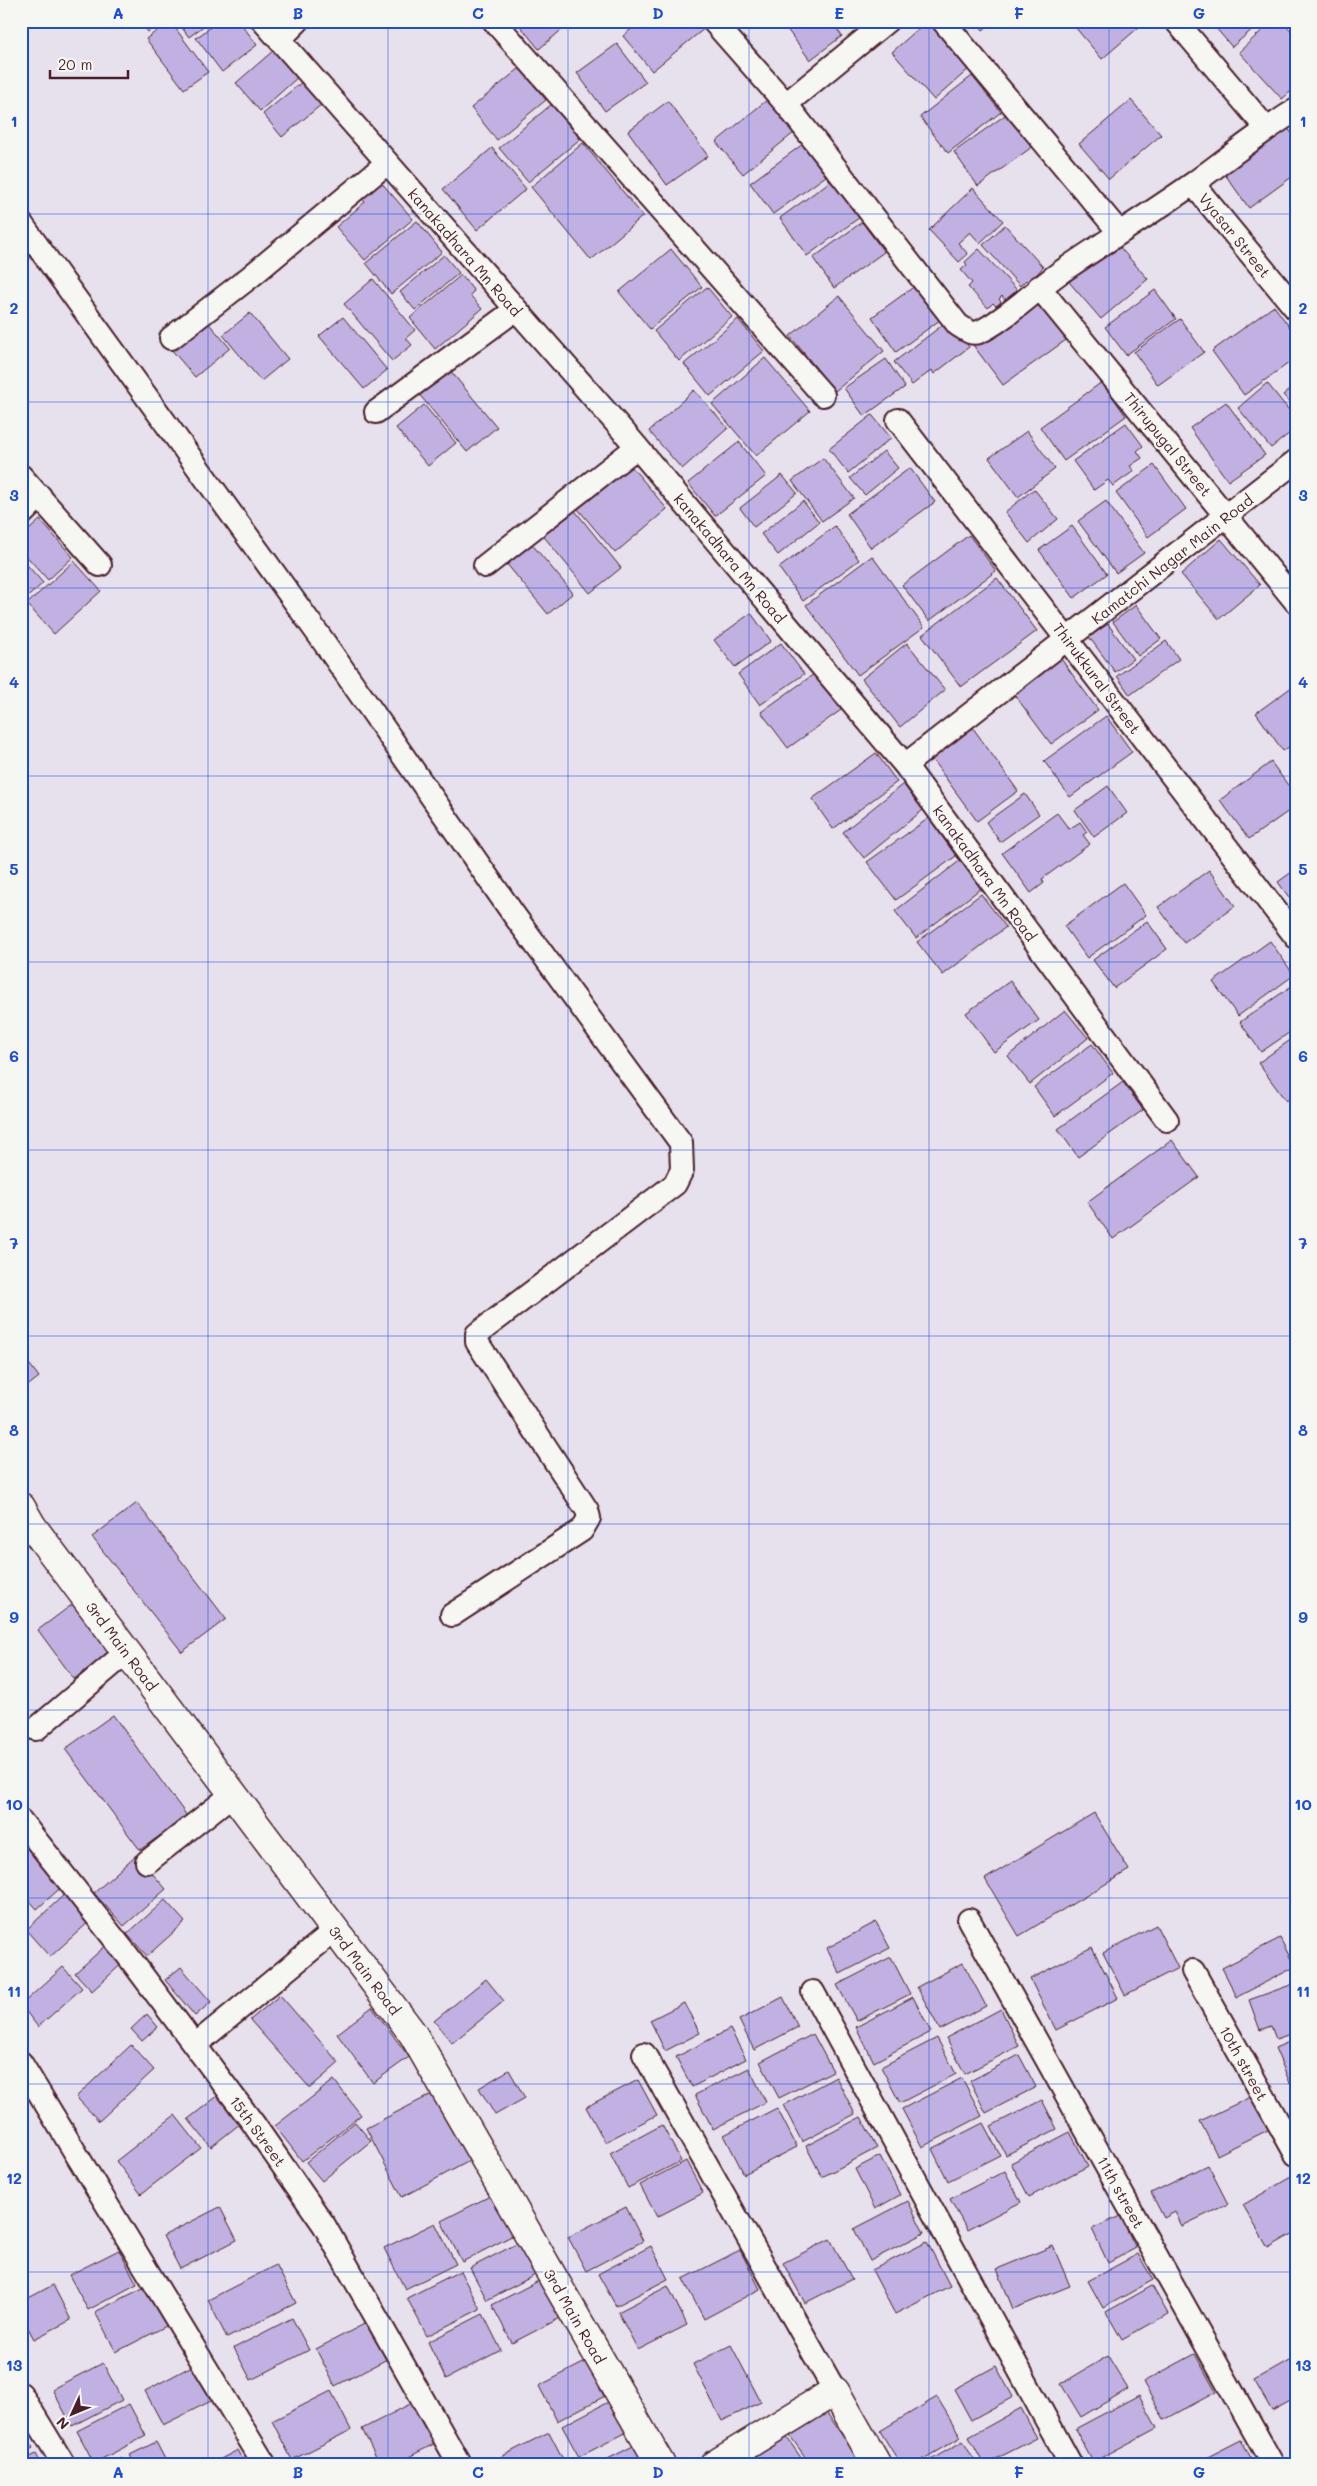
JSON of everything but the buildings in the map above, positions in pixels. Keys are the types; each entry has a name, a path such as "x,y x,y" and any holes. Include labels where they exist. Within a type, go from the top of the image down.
{"street":[{"name":"kanakadhara Mn Road","path":"263,21 636,447 905,765 1167,1120"},
{"path":"280,39 298,21"},
{"path":"494,21 823,395"},
{"path":"713,21 786,104 958,325 968,332 976,333 986,328 1040,287 1119,232 1193,184 1266,128 1296,110"},
{"path":"786,104 887,21"},
{"path":"943,21 1119,232"},
{"path":"1176,21 1266,128"},
{"path":"171,338 250,277 387,163"},
{"name":"Vyasar Street","path":"1193,184 1296,309"},
{"path":"21,223 321,638 514,915 681,1143 682,1170 675,1184 477,1334 477,1342 587,1510 589,1518 582,1530 452,1615"},
{"name":"Thirupugal Street","path":"1040,287 1296,602"},
{"path":"376,412 515,310"},
{"name":"Thirukkural Street","path":"898,420 1296,937"},
{"path":"485,566 636,447"},
{"name":"Kamatchi Nagar Main Road","path":"905,765 1296,461"},
{"path":"21,476 100,565"},
{"path":"21,515 40,496"},
{"name":"3rd Main Road","path":"25,1522 126,1652 413,2034 661,2465"},
{"path":"36,1729 126,1652"},
{"path":"147,1862 233,1794"},
{"name":"15th Street","path":"21,1821 253,2123 324,2225 460,2465"},
{"name":"11th street","path":"969,1920 1273,2465"},
{"path":"194,2045 335,1930"},
{"name":"10th street","path":"1193,1971 1296,2154"},
{"path":"813,1992 1071,2465"},
{"path":"644,2054 877,2465"},
{"path":"21,2063 265,2465"},
{"path":"714,2465 836,2391"},
{"path":"21,2394 64,2465"}]}
